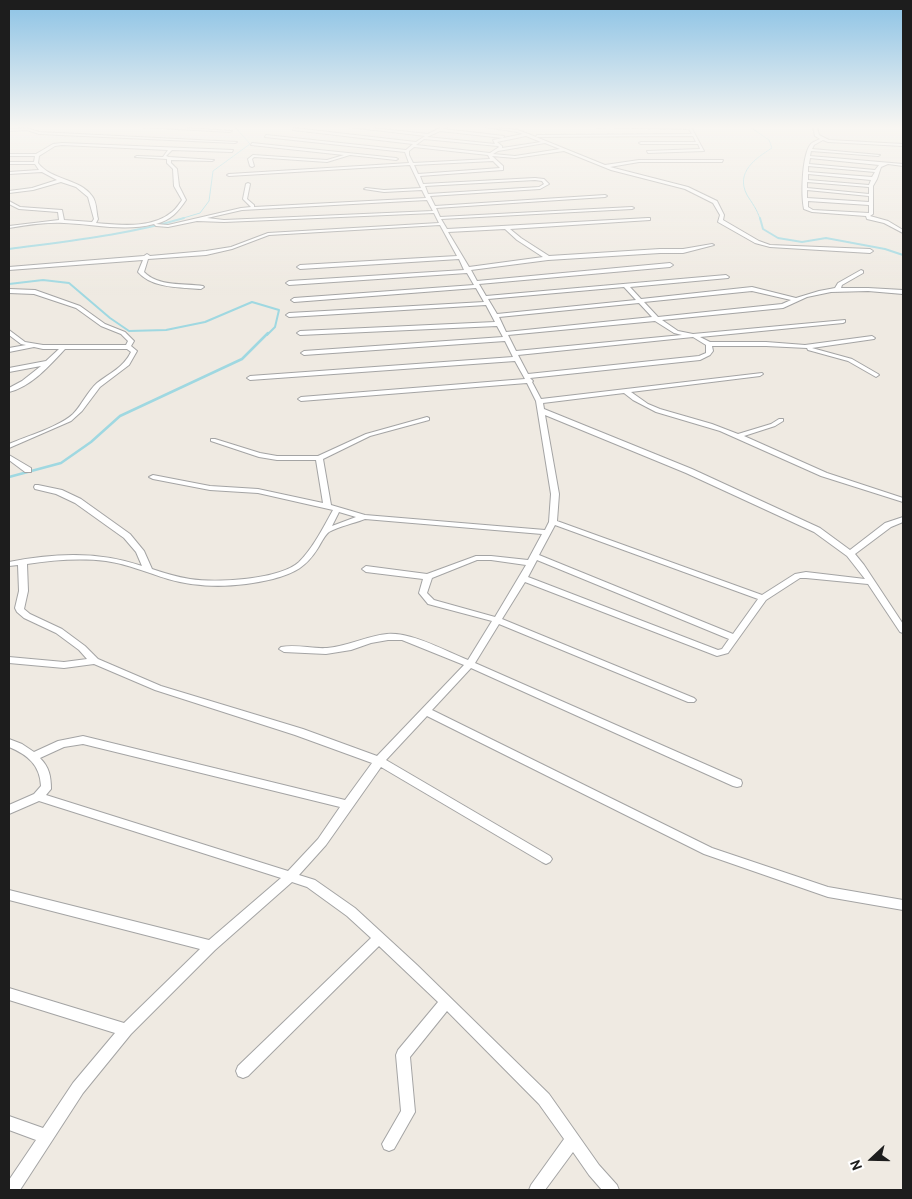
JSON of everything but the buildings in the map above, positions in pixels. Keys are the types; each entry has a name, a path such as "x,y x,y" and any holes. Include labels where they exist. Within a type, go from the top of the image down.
{"street":[{"path":"9,192 33,189 52,183"},
{"path":"68,183 91,197 96,219 93,224"},
{"path":"9,226 62,221 130,227 153,224 168,218 184,200 178,193 177,183"},
{"path":"11,1190 78,1088 126,1030 211,946 291,876 322,842 379,761 470,664 523,578 553,522 555,494 539,401 506,336 459,257 420,183"},
{"path":"433,207 521,183"},
{"path":"9,269 218,251 245,244 268,234 433,207 525,189 540,188 547,184 546,183"},
{"path":"662,183 686,188 712,199 716,202 722,215 720,221 764,244 870,252"},
{"path":"805,183 806,208 812,211 868,215 870,218 886,222 903,232"},
{"path":"831,183 871,186"},
{"path":"868,215 871,214 870,195 873,183"},
{"path":"153,224 165,226 252,206 244,199 248,184"},
{"path":"366,189 384,190 433,207 507,228 648,219"},
{"path":"806,189 870,195"},
{"path":"194,219 210,222 605,196"},
{"path":"805,199 870,204"},
{"path":"9,202 19,208 60,211 62,221"},
{"path":"241,209 433,207 632,208"},
{"path":"507,228 519,239 548,258"},
{"path":"288,283 467,270 548,258 684,251 712,245"},
{"path":"147,256 141,272 145,277 164,284 201,288"},
{"path":"300,266 459,257"},
{"path":"294,300 477,285 670,265"},
{"path":"837,291 840,284 861,272"},
{"path":"289,315 486,301 625,285 726,277"},
{"path":"625,285 658,320 676,332 695,336 709,344 766,344 805,347 850,360 876,375"},
{"path":"300,333 497,320 752,289 798,300"},
{"path":"304,353 506,336 782,306 806,295 837,291 879,290 903,292"},
{"path":"9,291 35,292 78,306 104,325 123,333 131,341 128,347"},
{"path":"250,378 516,356 843,321"},
{"path":"9,332 23,343 35,345 63,348 128,347 134,351 125,366 93,390 85,405 69,419 9,446"},
{"path":"805,347 872,338"},
{"path":"300,399 529,379 700,358 710,351 709,344"},
{"path":"9,350 35,345"},
{"path":"9,390 30,380 63,348"},
{"path":"9,370 47,363"},
{"path":"539,401 760,374"},
{"path":"625,390 634,400 649,408 738,436 814,470 903,500"},
{"path":"542,411 690,471 817,530 850,554 903,630"},
{"path":"213,440 259,455 277,458 319,458 358,438 427,419"},
{"path":"738,436 773,425 781,420"},
{"path":"9,457 28,470"},
{"path":"319,458 327,506"},
{"path":"153,477 210,488 258,491 364,516 546,532"},
{"path":"38,487 59,492 78,501 127,536 140,551 149,570"},
{"path":"9,564 70,557 108,559 203,584 260,578 297,568 325,531 337,509"},
{"path":"325,531 364,516"},
{"path":"850,554 888,526 903,519"},
{"path":"553,522 763,598"},
{"path":"366,568 428,577 476,558 532,560 735,638"},
{"path":"23,562 21,574 23,595 19,602 20,610 27,616 59,630 95,661 158,688 299,732 379,761 546,859"},
{"path":"523,578 717,653 725,651 763,598 798,576 806,575 870,582"},
{"path":"428,577 423,593 431,602 498,620 691,700"},
{"path":"284,649 326,651 350,647 369,640 403,637 470,664 737,783"},
{"path":"9,660 64,665 95,661"},
{"path":"427,712 708,851 828,892 903,905"},
{"path":"32,757 62,744 83,740 347,805"},
{"path":"9,743 21,748 43,767 46,778 46,789 38,797 9,810"},
{"path":"38,797 311,883 352,912 544,1099 594,1170 612,1190"},
{"path":"9,895 211,946"},
{"path":"243,1071 379,938"},
{"path":"9,994 126,1030"},
{"path":"389,1144 408,1112 403,1055 446,1002"},
{"path":"9,1123 46,1136"},
{"path":"536,1190 572,1139"}],"waterway":[{"path":"180,219 200,213 209,201 211,183"},
{"path":"744,183 747,195 760,219"},
{"path":"9,249 119,233 184,218"},
{"path":"760,218 763,229 778,238 802,242 826,238 885,249 903,255"},
{"path":"9,284 43,280 69,283 110,318 129,331 166,330 205,322 252,302 279,310 275,327 267,335"},
{"path":"9,477 61,463 91,442 120,416 242,359 268,333"}]}
